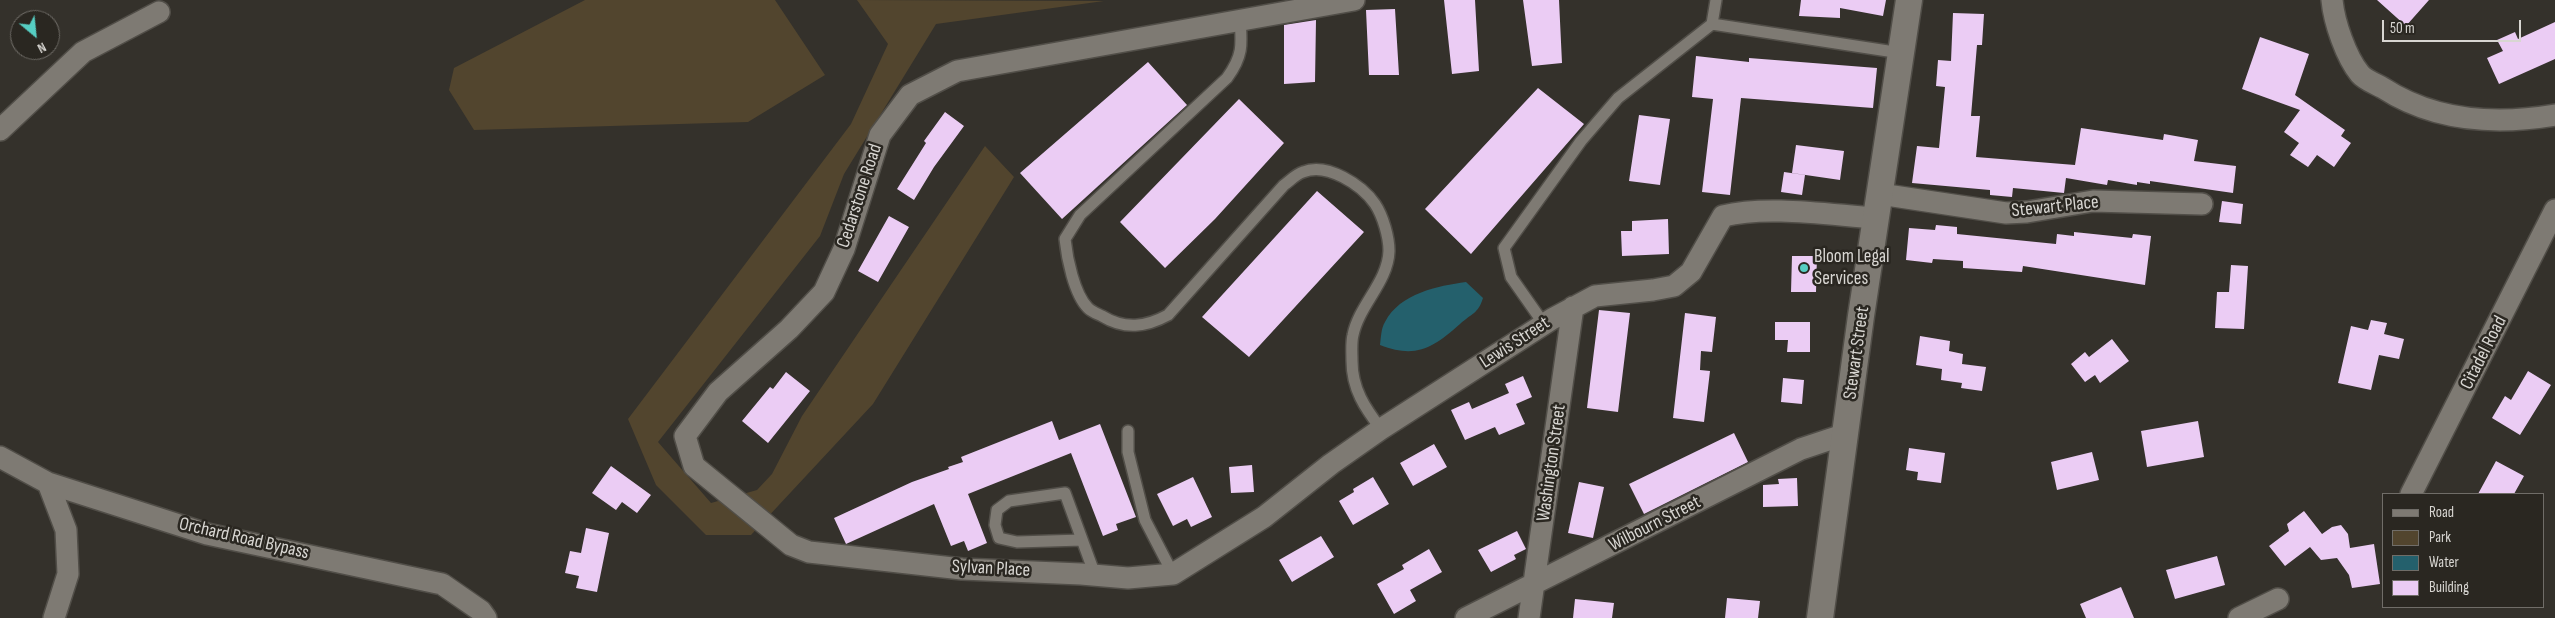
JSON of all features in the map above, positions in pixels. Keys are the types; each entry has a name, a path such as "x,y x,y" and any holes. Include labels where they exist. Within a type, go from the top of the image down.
{"street":[{"name":"Cedarstone Road","path":"809,552 791,545 694,466 685,436 718,392 789,329 824,292 844,249 880,135 910,96 957,71 1354,0"},
{"name":"Stewart Street","path":"1820,618 1909,0"},
{"path":"2332,0 2341,38 2361,74 2394,95 2433,112 2470,119 2520,121 2555,115"},
{"path":"0,130 83,52 159,12"},
{"name":"Stewart Place","path":"1878,206 2027,212 2093,201 2202,204"},
{"name":"Lewis Street","path":"1173,574 1264,517 1331,464 1381,429 1573,307 1595,296 1674,286 1691,272 1723,216 1740,212 1878,206"},
{"name":"Citadel Road","path":"2412,493 2555,210"},
{"name":"Washington Street","path":"1529,618 1573,307"},
{"name":"Wilbourn Street","path":"1466,618 1801,449 1846,434"},
{"name":"Orchard Road Bypass","path":"0,457 48,483 207,534 442,584 482,611 486,618"},
{"path":"48,483 66,530 68,574 54,618"},
{"name":"Sylvan Place","path":"809,552 962,569 1128,578 1173,574"},
{"path":"2239,618 2278,599"}],"lane":[{"path":"1544,324 1511,277 1504,248 1581,140 1618,98 1712,24 1716,0"},
{"path":"1240,19 1242,42 1239,62 1227,78 1080,215 1065,239 1067,259 1078,289 1088,308 1110,321 1130,326 1151,324 1168,315 1284,185 1303,171 1328,172 1357,185 1376,205 1383,223 1389,251 1386,269 1363,309 1353,334 1352,344 1354,385 1363,405 1381,429"},
{"path":"1712,24 1901,53"},
{"path":"1128,431 1128,452 1145,520 1173,574"},
{"path":"1082,540 1017,542 999,538 995,525 997,510 1009,501 1065,493 1095,575"}],"green space":[{"path":"585,0 775,0 825,75 748,122 474,130 449,90 454,68"},
{"path":"857,0 1104,1 936,24 844,174 820,236 658,442 711,503 757,490 772,474 802,416 985,146 1014,177 873,404 751,535 706,535 656,485 628,419 851,124 888,44"}],"water":[{"path":"1466,282 1483,298 1481,303 1474,313 1441,339 1423,349 1414,351 1404,351 1380,345 1384,324 1400,304 1432,289"}],"building":[{"path":"1444,0 1475,0 1479,71 1452,74"},
{"path":"1523,0 1559,0 1562,63 1532,66"},
{"path":"1801,0 1886,0 1883,16 1840,8 1840,18 1799,16"},
{"path":"2377,0 2429,0 2406,26"},
{"path":"1395,9 1399,75 1369,75 1366,10"},
{"path":"1953,13 1984,14 1982,45 1977,45 1971,116 1980,116 1976,157 2075,165 2081,128 2163,140 2164,134 2198,140 2194,161 2236,166 2233,193 2150,181 2150,184 2137,182 2137,185 2108,180 2107,185 2066,178 2064,193 2013,188 2012,197 1990,195 1990,190 1912,183 1917,146 1939,148 1945,87 1936,86 1938,60 1951,61"},
{"path":"1316,20 1315,82 1284,84 1284,25"},
{"path":"2555,22 2555,59 2499,84 2487,58 2503,51 2497,40 2515,32 2518,39"},
{"path":"2260,37 2309,54 2295,95 2345,130 2341,136 2351,143 2334,167 2317,155 2308,167 2290,155 2299,143 2284,132 2300,110 2242,89"},
{"path":"1696,56 1749,62 1749,58 1877,68 1873,108 1741,98 1730,195 1702,192 1713,99 1692,97"},
{"path":"1148,62 1187,105 1062,219 1020,173"},
{"path":"1538,88 1584,124 1471,254 1425,209"},
{"path":"1239,99 1284,143 1215,219 1165,268 1120,222"},
{"path":"945,112 964,126 934,167 914,200 897,189 926,143 924,141"},
{"path":"1639,115 1670,119 1660,185 1629,181"},
{"path":"1796,145 1844,151 1840,180 1792,173"},
{"path":"1784,172 1805,175 1802,195 1781,192"},
{"path":"1317,191 1364,232 1249,357 1202,317"},
{"path":"2222,201 2243,204 2241,224 2219,222"},
{"path":"889,216 909,227 878,282 858,271"},
{"path":"1668,219 1669,254 1622,256 1621,231 1632,231 1632,221"},
{"path":"1936,225 1957,227 1957,234 2056,244 2057,234 2074,236 2074,232 2132,238 2133,234 2151,236 2145,285 2023,266 2022,272 1963,268 1963,261 1933,259 1932,263 1906,260 1909,228 1935,230"},
{"name":"Bloom Legal Services","path":"1792,256 1817,256 1816,292 1791,292"},
{"path":"2231,265 2248,266 2244,329 2215,328 2217,292 2229,292"},
{"path":"1599,310 1630,313 1618,412 1587,408"},
{"path":"1685,313 1716,317 1712,352 1701,351 1700,370 1710,371 1704,422 1673,418"},
{"path":"2371,320 2387,323 2384,334 2404,339 2399,359 2379,355 2371,390 2338,383 2351,326 2368,330"},
{"path":"1775,322 1810,322 1810,352 1787,352 1788,340 1775,340"},
{"path":"1920,336 1950,341 1949,351 1963,354 1962,364 1986,367 1982,391 1961,388 1962,383 1941,380 1942,369 1916,365"},
{"path":"2112,339 2129,361 2100,383 2095,375 2085,382 2071,364 2085,352 2089,357"},
{"path":"2528,371 2551,385 2520,435 2492,418 2505,396 2511,400"},
{"path":"786,372 810,391 768,443 742,421 770,387 773,389"},
{"path":"1523,376 1532,397 1516,404 1525,424 1499,435 1495,427 1465,440 1451,410 1469,402 1472,409 1509,393 1505,384"},
{"path":"1783,378 1804,380 1802,404 1781,402"},
{"path":"1052,421 1059,440 1100,424 1136,517 1116,524 1118,530 1103,536 1071,453 968,494 987,543 968,551 964,541 951,546 934,504 846,544 834,518 912,482 949,469 948,467 963,462 961,457"},
{"path":"2198,421 2204,457 2147,467 2141,431"},
{"path":"1734,433 1748,462 1644,514 1629,484"},
{"path":"1434,444 1447,467 1413,486 1400,463"},
{"path":"1909,448 1945,453 1941,483 1917,480 1918,472 1906,470"},
{"path":"2092,452 2099,480 2057,490 2051,462"},
{"path":"2496,461 2524,476 2515,493 2479,493"},
{"path":"1252,465 1254,492 1231,493 1229,467"},
{"path":"611,466 651,495 637,513 622,502 616,510 592,493"},
{"path":"1193,477 1212,517 1191,527 1187,519 1173,526 1157,494"},
{"path":"1373,477 1389,504 1353,525 1339,501 1354,492 1353,489"},
{"path":"1797,478 1798,506 1763,507 1763,485 1779,484 1778,479"},
{"path":"1579,482 1604,487 1593,538 1568,533"},
{"path":"2304,511 2322,534 2332,527 2341,525 2348,534 2350,548 2374,544 2380,584 2352,588 2349,575 2337,558 2321,560 2310,547 2285,566 2269,546 2289,531 2287,524"},
{"path":"586,528 609,533 597,592 576,588 579,576 565,573 570,551 581,553"},
{"path":"1517,531 1526,549 1514,555 1516,559 1491,572 1478,550"},
{"path":"1321,536 1334,557 1292,582 1279,560"},
{"path":"1429,549 1442,572 1410,590 1416,601 1394,614 1377,584 1404,569 1402,565"},
{"path":"2217,556 2225,585 2175,599 2166,570"},
{"path":"2121,587 2134,618 2086,618 2080,604"},
{"path":"1727,598 1760,601 1758,618 1725,618"},
{"path":"1575,599 1614,603 1612,618 1573,618"}],"place":[{"name":"Bloom Legal Services","path":"1804,268"}]}
